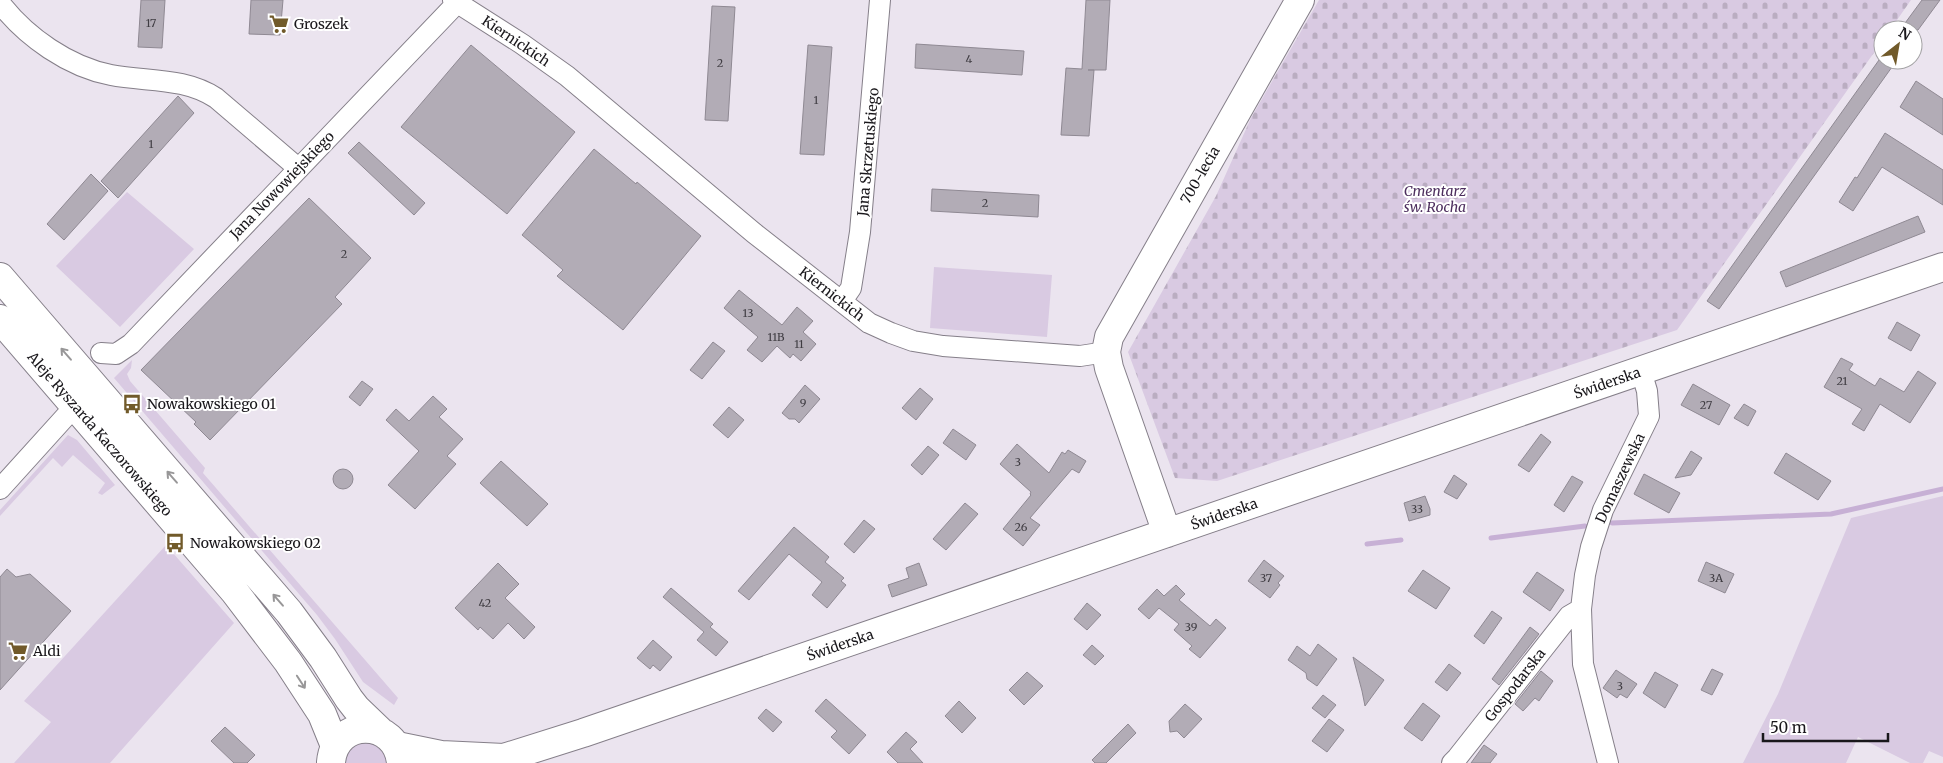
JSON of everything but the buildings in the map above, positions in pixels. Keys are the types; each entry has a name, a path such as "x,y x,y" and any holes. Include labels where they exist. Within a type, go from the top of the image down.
{"main road":[{"name":"700-lecia","path":"1106,352 1109,337 1117,321 1300,0"},
{"name":"Świderska","path":"333,755 344,736 355,730 368,729 393,747 496,761 1943,267"},
{"name":"Aleje Ryszarda Kaczorowskiego","path":"0,278 289,612 323,658 348,699 393,747"},
{"name":"Aleje Ryszarda Kaczorowskiego","path":"0,319 217,571 274,642 318,708 333,755"},
{"path":"1106,352 1114,386 1167,533"}],"street":[{"name":"Jana Skrzetuskiego","path":"842,301 851,288 860,232 880,0"},
{"name":"Kiernickich","path":"455,1 478,7 567,76 754,233 869,323 913,341 943,346 1080,356 1106,352"},
{"name":"Jana Nowowiejskiego","path":"101,353 116,354 131,344 455,1"},
{"path":"0,3 32,37 54,51 84,66 111,75 186,84 203,90 216,98 298,168"},
{"name":"Domaszewska","path":"1608,763 1583,664 1581,610 1591,547 1602,510 1649,416 1647,391 1642,371"},
{"path":"0,489 75,406"},
{"name":"Gospodarska","path":"1452,763 1458,758 1569,616 1581,610"}],"green space":[{"name":"Cmentarz św. Rocha","path":"1319,0 1911,0 1897,20 1873,20 1873,54 1677,330 1217,481 1175,478 1128,352 1216,196 1251,118"},
{"path":"127,192 194,249 120,327 56,266"},
{"path":"934,267 1052,275 1047,337 930,328"},
{"path":"132,360 131,368 127,374 130,381 205,468 203,473 398,698 394,705 363,682 317,615 114,378"},
{"path":"68,435 77,440 115,485 102,495 98,493 105,483 73,455 62,467 53,458 0,516 0,510"},
{"path":"1943,496 1943,757 1929,751 1923,763 1910,763 1858,737 1846,763 1743,763 1778,694 1851,518"},
{"path":"166,545 234,623 110,763 14,763 51,722 24,701"},
{"path":"358,742 380,743 391,763 344,763 347,752"}],"waterway":[{"path":"1612,523 1831,514 1943,489"},
{"path":"1491,538 1585,526"},
{"path":"1367,544 1401,540"}],"place":[{"name":"Groszek","path":"279,24"},
{"name":"Nowakowskiego 01","path":"132,404"},
{"name":"Nowakowskiego 02","path":"175,543"},
{"name":"Aldi","path":"18,651"}]}
